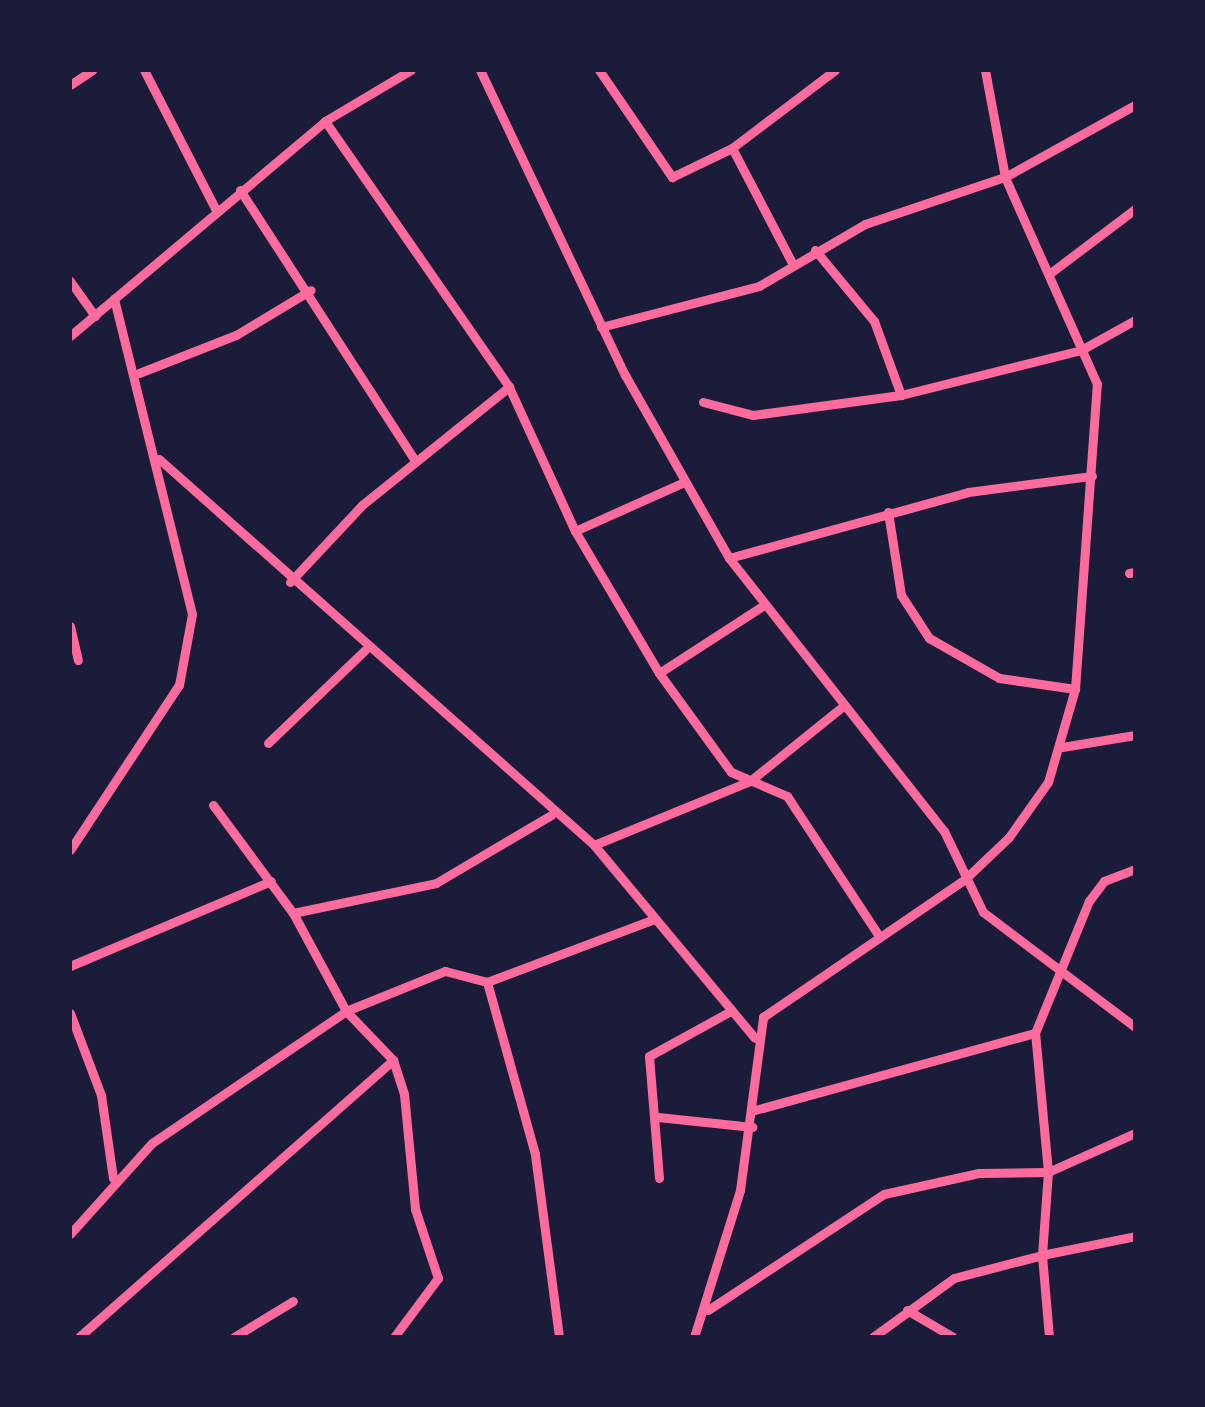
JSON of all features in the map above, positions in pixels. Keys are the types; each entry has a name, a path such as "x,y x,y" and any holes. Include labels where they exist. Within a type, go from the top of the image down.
{"street":[{"path":"70,84 92,70"},
{"path":"144,70 216,210"},
{"path":"70,336 325,121 411,70"},
{"path":"480,70 601,328 682,483 730,558 842,707 944,831 964,880 983,912 1060,979 1135,1027"},
{"path":"598,70 664,176 732,148 836,70"},
{"path":"694,1337 708,1310 752,1127 754,1038 771,1004 964,880 1037,805 1062,747 1075,688 1101,410 1081,350 1005,177 986,70"},
{"path":"601,328 735,296 814,250 922,200 1005,177 1135,104"},
{"path":"325,121 509,387 574,531 659,672 731,772 787,796 878,933"},
{"path":"732,148 792,263"},
{"path":"240,190 310,290 415,460"},
{"path":"1049,274 1135,208"},
{"path":"814,250 874,322 901,396"},
{"path":"70,281 95,316"},
{"path":"139,373 236,335 310,290"},
{"path":"70,850 149,741 188,648 191,588 139,373 114,299"},
{"path":"704,402 753,415 901,396 1081,350 1135,320"},
{"path":"290,582 415,460 509,387"},
{"path":"159,458 290,582 551,815 594,844 652,920 754,1038"},
{"path":"730,558 888,512 1092,476"},
{"path":"574,531 682,483"},
{"path":"888,512 901,595 928,638 999,678 1075,688"},
{"path":"659,672 764,605"},
{"path":"70,626 78,660"},
{"path":"268,743 366,650"},
{"path":"594,844 750,781 842,707"},
{"path":"1062,747 1135,734"},
{"path":"213,805 292,913 346,1011 392,1060 415,1209 438,1278 394,1337"},
{"path":"292,913 436,883 551,815"},
{"path":"1048,1337 1042,1254 1048,1172 1035,1033 1096,891 1135,870"},
{"path":"70,966 271,881"},
{"path":"70,1234 96,1212 113,1178 202,1105 346,1011 445,971 488,982 652,920"},
{"path":"488,982 535,1154 559,1337"},
{"path":"659,1178 658,1117 648,1056 656,1045 729,1012"},
{"path":"70,1013 96,1078 113,1178"},
{"path":"754,1110 1035,1033"},
{"path":"79,1337 392,1060"},
{"path":"658,1117 752,1127"},
{"path":"708,1310 884,1194 979,1173 1048,1172 1135,1133"},
{"path":"873,1337 954,1278 1042,1254 1135,1236"},
{"path":"234,1337 293,1301"},
{"path":"907,1310 952,1337"}]}
